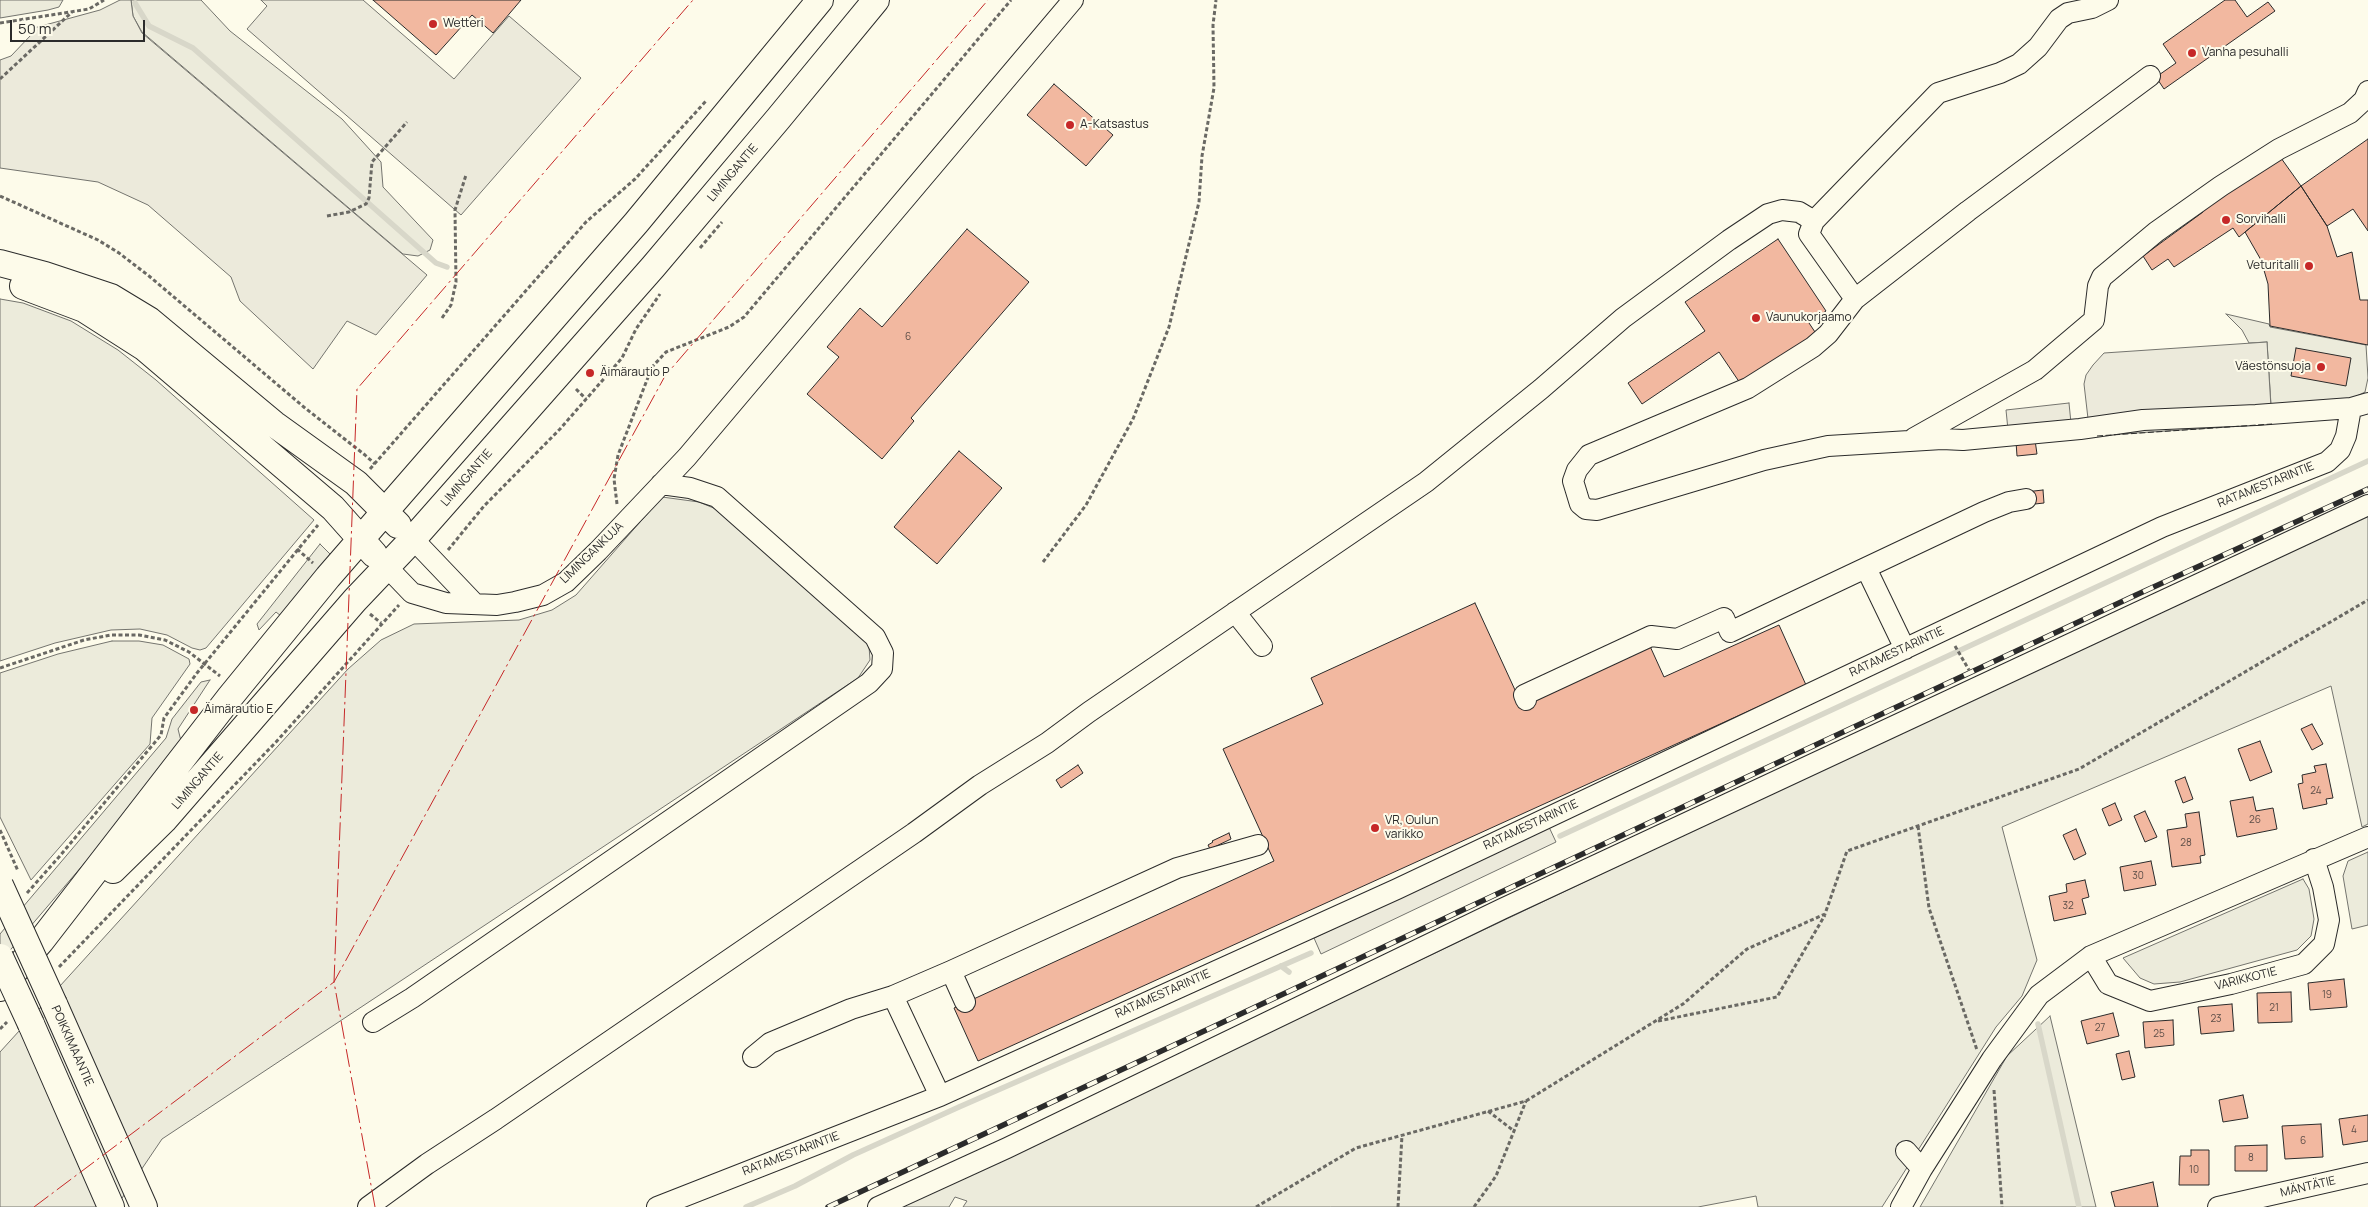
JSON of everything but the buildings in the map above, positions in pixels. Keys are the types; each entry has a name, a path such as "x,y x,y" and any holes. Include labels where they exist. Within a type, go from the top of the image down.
{"main road":[{"name":"LIMINGANTIE","path":"0,988 41,941 230,697 328,578 636,223 820,0"},
{"name":"LIMINGANTIE","path":"41,941 164,820 342,615 413,539 653,267 876,0"},
{"path":"0,263 38,272 111,297 149,320 274,424 356,483 413,539"},
{"path":"0,282 26,286 69,302 100,318 145,348 333,508 387,567"},
{"name":"POIKKIMAANTIE","path":"0,885 144,1207"},
{"path":"0,957 22,1019 111,1207"}],"street":[{"name":"LIMINGANKUJA","path":"387,567 412,593 446,603 497,605 543,595 566,582 687,457 1072,0"},
{"path":"1855,299 1809,234 1814,221 1938,93 2000,73 2019,64 2038,47 2059,19 2068,13 2092,8 2108,0"},
{"path":"2150,76 1968,211 1855,299 1840,320 1821,340 1748,388 1589,455 1577,470 1573,481 1580,504 1586,508 1597,510 1764,460 1828,446 1910,440 1963,440 2080,429 2143,420 2256,415 2360,406"},
{"path":"1910,440 2035,370 2094,320 2098,286 2102,277 2156,232 2221,186 2280,149 2350,113 2364,100 2368,90"},
{"path":"368,1207 427,1164 638,1023 691,984 914,833 980,785 1047,743 1426,482 1541,389 1623,318 1728,240 1768,214 1782,210 1799,212 1814,221"},
{"name":"RATAMESTARINTIE","path":"657,1207 940,1096 992,1063 1398,889 1802,692 1905,649 2162,527 2327,462 2340,450 2360,406"},
{"path":"373,1022 412,998 869,683 882,669 883,653 876,638 717,497 690,488 661,484"},
{"path":"1526,700 1524,695 1651,636 1677,639 1724,618 1730,632 1984,512 2026,498"},
{"path":"878,1207 1007,1148 1511,905 2368,505"},
{"path":"413,539 474,604"},
{"path":"1866,568 1905,649"},
{"path":"1235,612 1262,646"},
{"path":"1901,1207 1922,1169 1988,1066 2039,995 2091,956 2368,837"},
{"path":"753,1056 779,1040 851,1009 893,996 951,972 1176,868 1258,845"},
{"name":"VARIKKOTIE","path":"2091,956 2108,984 2150,1001 2231,984 2304,964 2324,944 2329,920 2324,887 2314,859"},
{"path":"951,972 965,1002"},
{"path":"893,996 940,1096"},
{"path":"1906,1151 1922,1169"},
{"name":"MÄNTÄTIE","path":"2218,1207 2368,1173"}],"path":[{"path":"0,23 89,9 104,0"},
{"path":"624,524 615,498 614,479 618,455 652,367 666,352 729,327 744,317 1011,0"},
{"path":"1043,562 1086,505 1133,419 1169,327 1199,202 1202,156 1214,88 1213,24 1216,0"},
{"path":"0,79 72,12"},
{"path":"356,483 586,222 636,179 706,100"},
{"path":"327,216 349,212 366,204 369,198 372,162 407,122"},
{"path":"442,318 451,305 456,282 455,210 466,175"},
{"path":"0,196 98,240 119,253 374,464"},
{"path":"695,254 726,217"},
{"path":"436,564 484,506 560,429 622,358 636,329 662,292"},
{"path":"576,389 586,399"},
{"path":"26,894 161,734 164,718 205,664 297,549 333,508"},
{"path":"55,971 276,742 381,623 412,593"},
{"path":"1655,1022 1777,997 1825,914 1847,851 2079,769 2368,600"},
{"path":"0,668 84,640 112,635 130,635 165,640 205,664 220,676"},
{"path":"1954,645 1959,656"},
{"path":"1918,826 1929,908 1988,1066 2002,1207"},
{"path":"1256,1207 1356,1148 1526,1101 1683,1004 1747,949 1825,914"},
{"path":"0,1029 22,1019"},
{"path":"1474,1207 1496,1176 1526,1101"},
{"path":"1488,1111 1514,1131"},
{"path":"1398,1207 1402,1135"}],"shaded area":[{"path":"0,0 63,0 59,7 0,18"},
{"path":"120,0 131,0 133,16 142,33 427,275 376,335 347,321 313,369 240,301 231,277 148,205 98,182 0,168 0,60 11,56 31,35 34,28 100,10"},
{"path":"131,0 201,0 230,31 342,119 381,162 383,187 433,240 430,250 418,256 403,254 142,32 133,16"},
{"path":"261,0 363,0 454,79 509,16 581,78 461,215 247,29 267,6"},
{"path":"0,299 23,303 71,321 118,350 156,380 314,520 206,648 200,650 192,648 167,635 140,629 111,630 55,643 0,661"},
{"path":"2226,314 2269,324 2270,327 2366,345 2368,378 2365,392 2349,400 2271,405 2267,342 2249,343 2242,330"},
{"path":"2267,342 2272,424 2090,436 2084,384 2086,375 2104,353"},
{"path":"2069,403 2072,433 2009,440 2006,410"},
{"path":"662,497 699,502 716,509 862,633 869,646 870,660 858,678 162,1139 116,1207 0,1207 0,1052 348,669 381,640 414,624 519,620 552,610 576,595"},
{"path":"2368,510 2368,824 2362,827 2331,686 2002,827 2037,960 2022,996 1996,1027 1882,1207 1758,1207 1756,1196 1698,1207 963,1207 967,1201 955,1197 949,1207 900,1207"},
{"path":"320,544 331,555 281,616 276,612 259,630 257,624"},
{"path":"112,641 139,641 163,645 189,659 190,664 152,718 150,744 31,880 0,817 0,673 58,654"},
{"path":"210,680 178,729 181,741 176,756 0,962 0,934 166,738 172,719 201,682"},
{"path":"1549,827 1556,842 1321,954 1314,938"},
{"path":"2368,852 2368,925 2352,929 2343,876 2348,861"},
{"path":"2303,879 2309,889 2314,919 2311,936 2297,950 2180,982 2154,984 2140,978 2123,958"},
{"path":"2050,1016 2096,1207 1920,1207 2007,1056"}],"waterway":[{"path":"135,3 149,26 193,48 436,263 447,267"},
{"path":"1560,836 2368,461"},
{"path":"746,1207 795,1186 853,1155 959,1107 1311,953"},
{"path":"1281,966 1289,972"},
{"path":"2038,1024 2079,1207"}],"railway":[{"path":"828,1207 2136,595 2368,489"}],"fence":[{"path":"2097,436 2272,424"}],"power":[{"path":"375,1207 334,982 357,389 693,0"},
{"path":"34,1207 334,982 665,376 988,0"}],"place":[{"name":"Wetteri","path":"433,24"},
{"name":"Vanha pesuhalli","path":"2192,53"},
{"name":"A-Katsastus","path":"1070,125"},
{"name":"Sorvihalli","path":"2226,220"},
{"name":"Veturitalli","path":"2309,266"},
{"name":"Vaunukorjaamo","path":"1756,318"},
{"name":"Väestönsuoja","path":"2321,367"},
{"name":"Äimärautio P","path":"590,373"},
{"name":"Äimärautio E","path":"194,710"},
{"name":"VR, Oulun varikko","path":"1375,828"}]}
